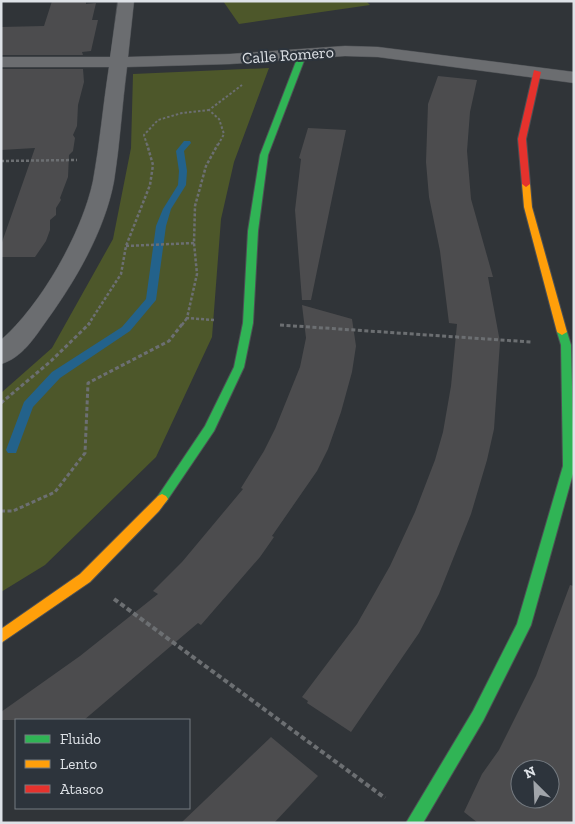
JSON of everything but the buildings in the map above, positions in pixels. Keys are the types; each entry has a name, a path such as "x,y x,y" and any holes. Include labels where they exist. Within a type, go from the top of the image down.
{"street":[{"path":"1,355 21,336 58,288 85,237 103,182 126,1"},
{"name":"Calle Romero","path":"1,62 118,62 230,59 345,51 378,52 574,78"},
{"path":"1,637 85,578 155,508 210,428 239,367 248,323 253,231 264,156 303,53"},
{"path":"415,822 478,716 524,626 569,466 566,344 528,207 522,140 537,72"}],"path":[{"path":"1,511 13,511 55,492 85,453 88,383 169,341 187,318 197,274 194,244 195,206 206,166 224,134 219,119 208,110 246,82"},
{"path":"1,161 106,160"},
{"path":"126,246 194,244"},
{"path":"187,318 566,344"},
{"path":"85,578 415,822"}],"green space":[{"path":"223,1 366,1 370,5 239,24"},
{"path":"269,68 234,162 221,219 212,337 156,457 45,565 1,592 1,393 52,348 113,239 131,148 133,74"}],"waterway":[{"path":"12,450 28,405 56,375 126,329 151,300 161,226 167,209 182,185 183,171 180,151 187,143"}],"traffic: fast":[{"path":"162,499 210,428 239,367 248,323 253,231 264,155 303,53"},
{"path":"414,823 478,716 524,625 569,466 566,345 562,332"}],"traffic: slow":[{"path":"526,184 528,207 562,332"},
{"path":"1,637 85,578 162,499"}],"traffic: jam":[{"path":"526,184 522,139 537,72"}]}
